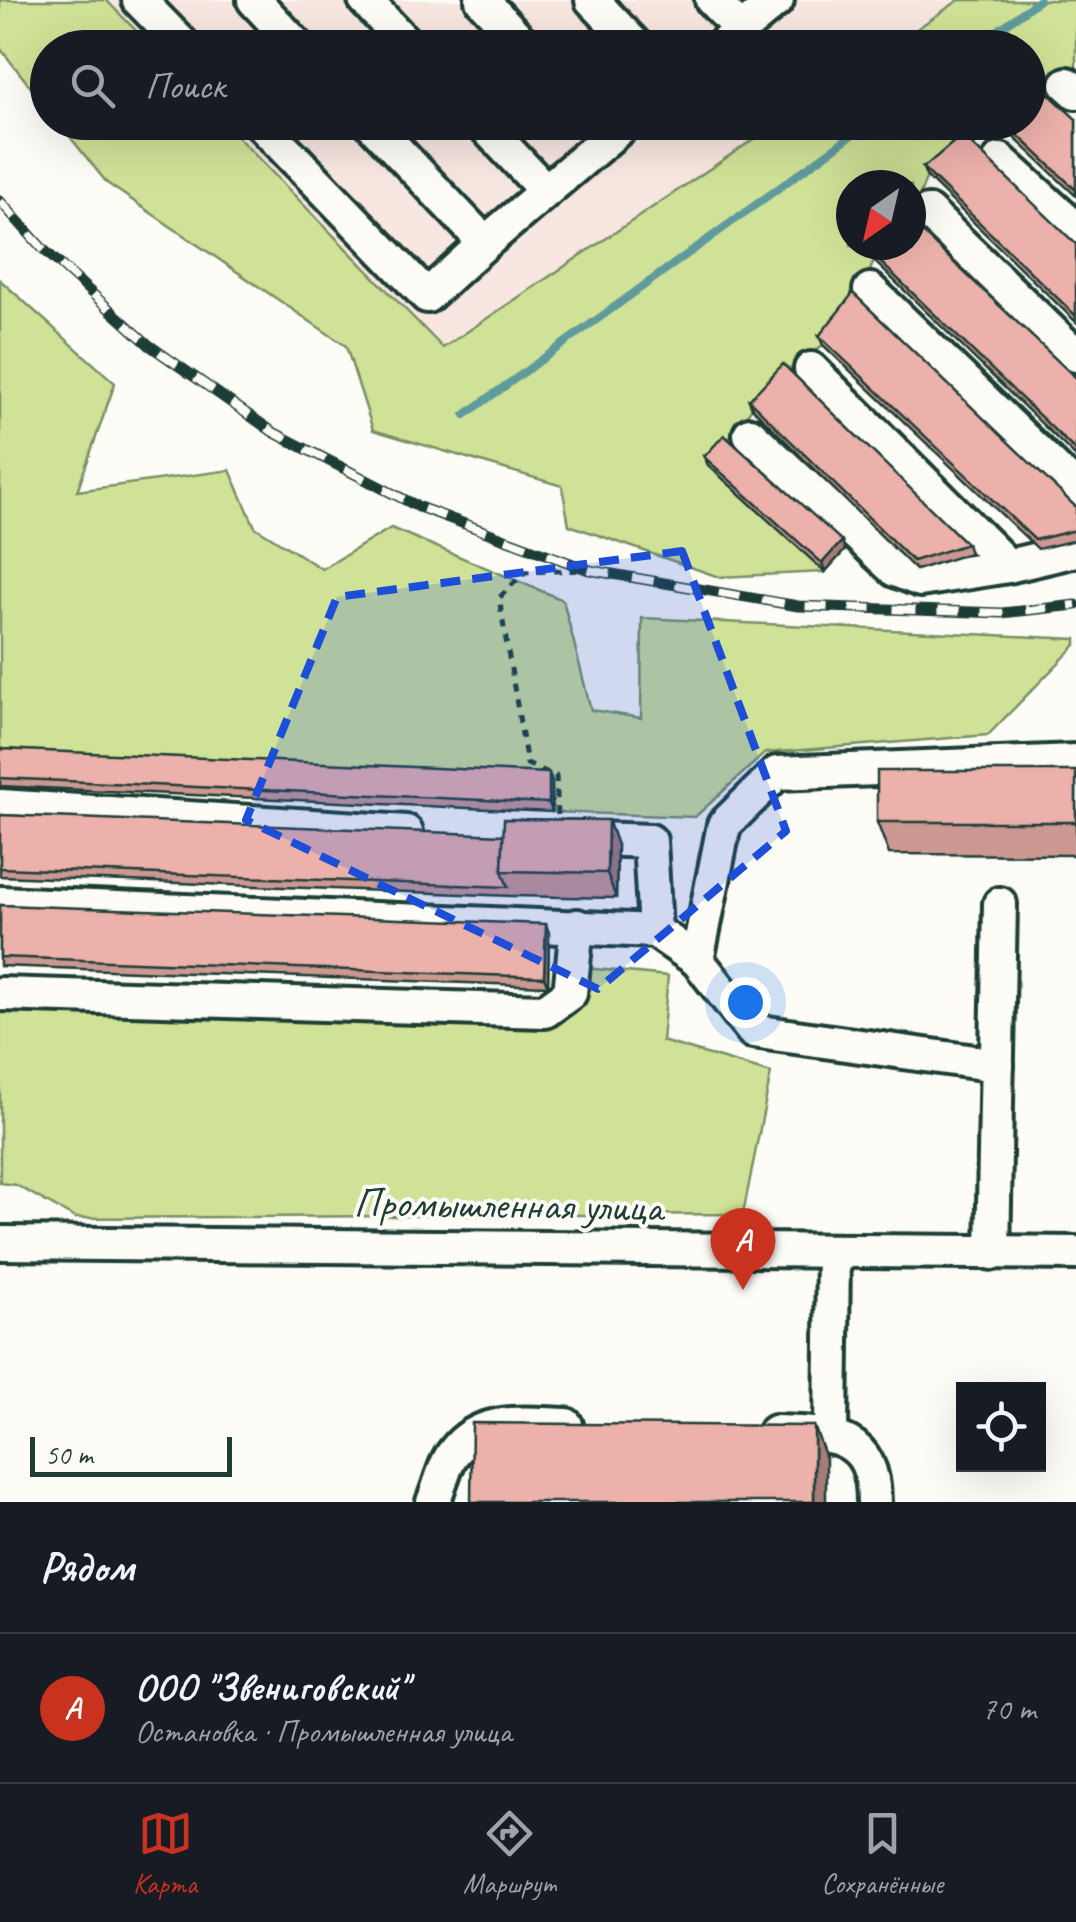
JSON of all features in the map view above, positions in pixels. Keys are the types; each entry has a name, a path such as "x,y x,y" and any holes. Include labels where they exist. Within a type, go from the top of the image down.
{"street":[{"path":"139,0 168,30"},
{"path":"254,0 282,30"},
{"path":"365,0 393,30"},
{"path":"482,0 511,30"},
{"path":"592,0 621,30"},
{"path":"712,0 726,30"},
{"path":"741,30 777,0"},
{"path":"276,140 427,296 599,140"},
{"path":"387,140 485,243"},
{"path":"498,140 544,189"},
{"path":"1000,160 1076,230"},
{"path":"928,212 1076,355"},
{"path":"870,290 1076,489"},
{"path":"811,368 1008,566"},
{"path":"750,434 895,570 920,580 1076,550"},
{"path":"697,960 724,825 777,772 1076,761"},
{"path":"0,806 432,834"},
{"path":"550,838 650,841 655,931"},
{"path":"0,903 655,931 697,960 753,1031 996,1065"},
{"path":"993,1253 1000,904"},
{"path":"0,994 546,1011 570,993 577,926"},
{"name":"Промышленная улица","path":"0,1243 1076,1254"},
{"path":"830,1434 833,1252"},
{"path":"433,1502 454,1451 480,1429 506,1423 602,1426"},
{"path":"735,1431 830,1434 868,1461 874,1479 874,1502"}],"path":[{"path":"550,838 556,776 527,764 500,598 525,572 589,570"}],"highlighted area":[{"path":"682,551 786,831 598,989 246,820 337,597"}],"shaded area":[{"path":"106,0 959,0 915,30 135,30"},
{"path":"240,140 753,140 443,349"}],"green space":[{"path":"0,0 106,0 135,30 30,30 30,86 0,48"},
{"path":"959,0 1076,0 1076,66 1046,84 1046,30 915,30"},
{"path":"73,140 241,140 443,348 753,140 973,140 926,179 926,170 836,170 836,260 875,260 857,302 823,345 786,372 752,408 708,465 825,572 719,577 569,525 562,486 373,430 346,346 107,183"},
{"path":"0,280 115,383 77,491 230,470 255,527 322,569 391,528 563,600 591,710 641,718 642,618 1076,639 1076,645 988,735 765,753 695,817 552,812 551,782 0,758"},
{"path":"564,966 668,976 662,1041 771,1073 743,1214 75,1218 16,1185 0,1183 0,1001 549,1028"}],"building":[{"path":"1046,91 1076,119 1076,190 1023,140 1046,140"},
{"path":"956,140 967,140 1076,244 1076,316 926,170"},
{"path":"926,236 1076,378 1076,451 878,260 926,260"},
{"path":"853,293 1076,507 1076,530 1035,540 819,336"},
{"path":"783,364 967,544 913,561 749,400"},
{"path":"724,435 842,541 822,563 704,457"},
{"path":"0,749 549,773 549,803 0,778"},
{"path":"877,771 1076,771 1076,822 877,822"},
{"path":"0,815 504,835 502,871 508,887 0,868"},
{"path":"504,819 608,820 607,873 502,871"},
{"path":"0,905 546,924 544,977 0,957"},
{"path":"472,1423 814,1426 814,1502 471,1502"}],"waterway":[{"path":"998,30 1039,0"},
{"path":"465,415 845,140"}],"railway":[{"path":"0,201 42,248 149,345 273,432 419,507 589,570 798,606 1002,613 1076,605"}],"place":[{"name":"ООО \"Звениговский\"","path":"743,1290"}]}
